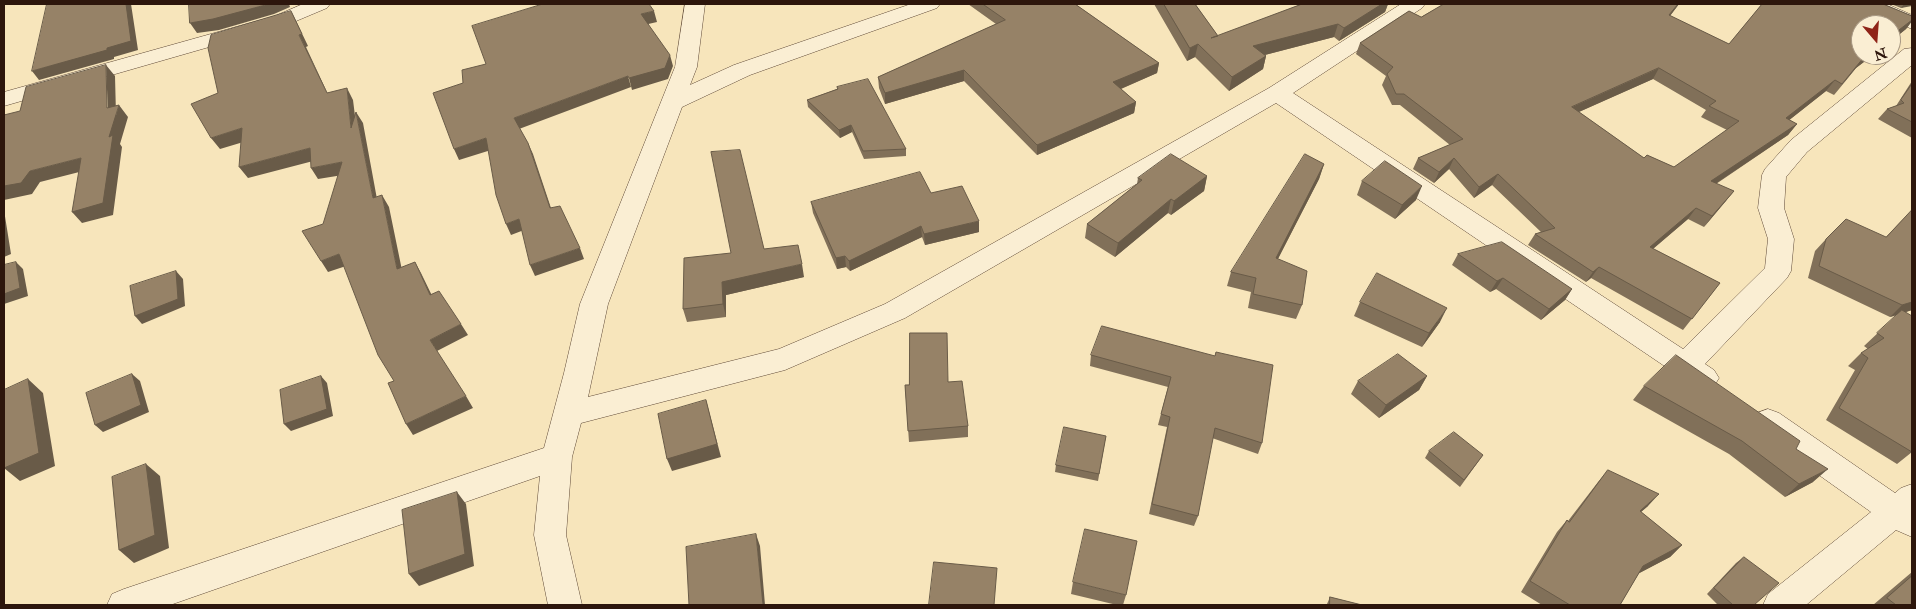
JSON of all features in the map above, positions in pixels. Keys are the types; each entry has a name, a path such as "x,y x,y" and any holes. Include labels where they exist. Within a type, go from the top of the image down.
{"street":[{"path":"4,99 282,20 320,4"},
{"path":"565,605 550,535 557,457 569,414 594,304 686,67 695,4"},
{"path":"673,102 742,70 930,4"},
{"path":"569,414 785,359 895,311 1277,93 1415,4"},
{"path":"1871,4 1912,23"},
{"path":"1686,365 1778,272 1781,239 1771,208 1774,175 1799,146 1912,54"},
{"path":"1277,93 1726,393"},
{"path":"1750,410 1907,511 1780,605"},
{"path":"124,605 557,457"}],"building":[{"path":"47,4 126,4 131,41 107,48 107,50 32,71"},
{"path":"189,4 269,4 190,23"},
{"path":"543,4 649,4 654,11 641,14 670,55 665,68 629,78 628,76 514,118 528,143 550,208 560,206 580,248 530,265 519,219 506,224 496,195 486,138 454,149 433,93 463,83 462,70 486,64 472,26"},
{"path":"983,4 1075,4 1159,63 1113,82 1136,102 1037,145 964,70 885,93 878,77 1005,20"},
{"path":"1164,4 1195,4 1218,36 1302,4 1382,4 1344,28 1338,24 1253,46 1266,56 1232,77 1198,44 1190,48"},
{"path":"1444,4 1678,4 1669,15 1729,44 1762,4 1883,4 1912,16 1912,20 1901,28 1901,15 1851,15 1851,65 1857,65 1842,84 1835,80 1786,118 1797,124 1711,181 1734,191 1712,216 1696,208 1650,247 1720,283 1692,319 1599,267 1593,272 1535,234 1555,228 1498,174 1479,187 1454,158 1439,172 1418,158 1463,139 1404,94 1396,94 1387,74 1393,67 1360,43 1409,11 1421,17","holes":["1659,68 1716,101 1709,106 1739,121 1674,167 1647,155 1644,158 1572,107"]},
{"path":"291,11 302,34 299,35 327,93 347,88 351,128 356,112 373,198 382,195 397,269 415,262 430,295 439,291 461,324 430,340 466,396 406,424 388,383 394,381 378,355 339,254 321,261 302,231 323,224 342,162 311,168 310,148 239,167 242,128 211,138 191,104 218,93 208,48 211,35"},
{"path":"106,65 107,108 119,105 109,137 113,135 103,203 72,212 81,158 30,171 21,183 4,186 4,115 20,111 26,87"},
{"path":"868,79 906,149 863,151 851,125 839,130 807,100 838,89 837,87"},
{"path":"1912,84 1912,122 1887,109 1904,103 1901,100"},
{"path":"740,150 764,249 798,245 802,264 722,282 723,304 683,309 684,258 731,253 711,152"},
{"path":"1171,154 1207,176 1174,201 1171,199 1118,243 1087,224 1142,180 1138,178"},
{"path":"1305,154 1324,164 1276,258 1307,271 1302,305 1253,294 1256,278 1231,272"},
{"path":"1385,161 1422,186 1402,205 1362,181"},
{"path":"920,172 931,193 962,186 979,221 924,234 921,226 849,261 845,256 836,258 811,202"},
{"path":"1912,210 1912,302 1902,305 1819,266 1826,239 1846,219 1886,237"},
{"path":"1502,242 1572,289 1549,309 1503,278 1497,281 1458,254"},
{"path":"16,262 20,288 4,294 4,265"},
{"path":"176,271 178,299 135,316 130,286"},
{"path":"1377,273 1447,308 1429,333 1360,302"},
{"path":"1902,310 1912,316 1912,452 1839,408 1868,358 1861,353 1884,338 1877,333"},
{"path":"1102,326 1215,356 1216,352 1273,365 1262,443 1215,428 1198,516 1152,504 1170,417 1161,414 1171,377 1091,355"},
{"path":"910,333 947,333 948,382 962,381 968,426 908,431 905,385 909,385"},
{"path":"1398,354 1427,376 1386,405 1358,381"},
{"path":"1676,355 1800,441 1796,449 1828,469 1799,484 1742,441 1644,386"},
{"path":"132,374 141,405 95,425 86,393"},
{"path":"321,376 327,409 284,424 280,390"},
{"path":"28,379 39,453 4,468 4,390"},
{"path":"706,400 717,444 667,459 658,414"},
{"path":"1064,427 1106,436 1099,474 1056,465"},
{"path":"1454,432 1483,455 1464,480 1429,451"},
{"path":"146,464 155,535 119,550 112,477"},
{"path":"1608,470 1659,494 1640,511 1682,545 1643,566 1620,605 1570,605 1530,581 1567,520 1569,522"},
{"path":"457,492 465,554 409,574 402,510"},
{"path":"1085,529 1137,541 1126,595 1073,582"},
{"path":"756,534 763,605 689,605 686,547"},
{"path":"1744,557 1779,583 1754,605 1733,605 1714,588"},
{"path":"934,562 997,568 994,605 929,605"},
{"path":"1912,576 1912,605 1896,605 1887,598"},
{"path":"1330,597 1362,605 1330,605"}]}
